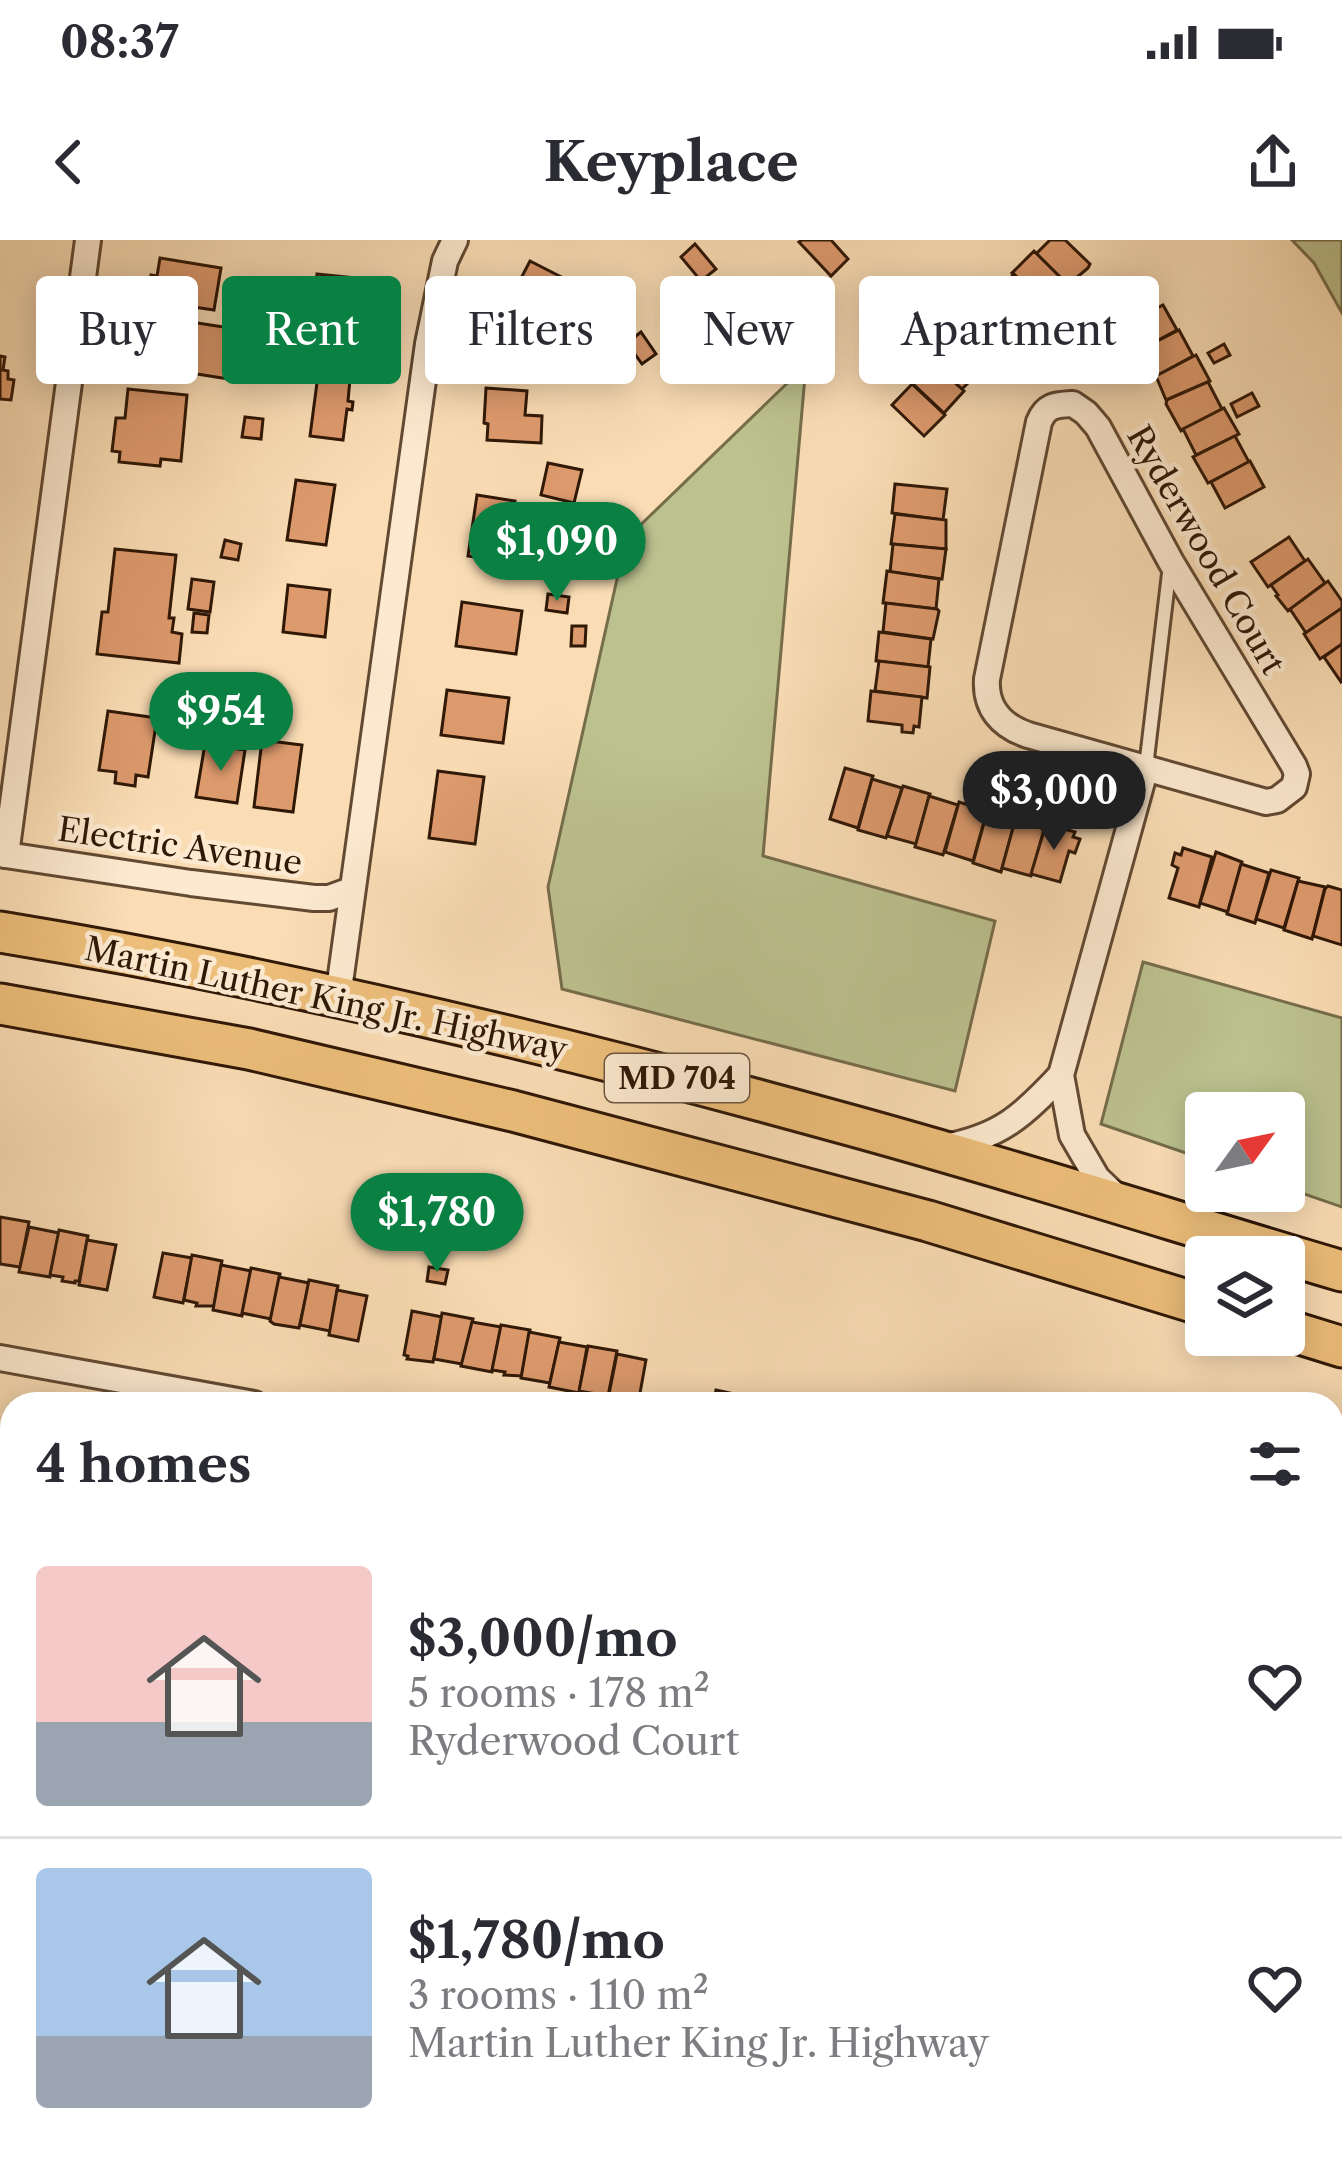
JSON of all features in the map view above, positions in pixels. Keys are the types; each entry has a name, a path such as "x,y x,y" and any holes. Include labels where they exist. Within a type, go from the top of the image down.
{"main road":[{"name":"Martin Luther King Jr. Highway","path":"0,932 338,997 629,1066 932,1149 1342,1271"},
{"name":"Martin Luther King Jr. Highway","path":"0,1004 249,1049 452,1096 928,1221 1185,1300"},
{"path":"1305,1336 1342,1347"}],"street":[{"path":"3,855 88,240"},
{"path":"338,997 428,344 445,261 454,240"},
{"name":"Ryderwood Court","path":"1073,404 1098,427 1171,562 1297,774 1294,788 1266,802 1146,767 1017,731 1003,722 987,698 1043,411 1054,405 1073,404"},
{"path":"1128,1208 1097,1178 1072,1135 1061,1075 1146,767"},
{"name":"Electric Avenue","path":"3,855 314,898 351,890"},
{"path":"932,1149 989,1135 1030,1109 1061,1075"},
{"path":"0,1358 188,1392"}],"lane":[{"path":"1146,767 1171,562"}],"green space":[{"path":"1292,240 1342,240 1342,313 1314,263"},
{"path":"786,384 804,384 763,856 995,921 955,1091 562,989 548,887 626,539"},
{"path":"1143,962 1342,1018 1342,1207 1305,1194 1305,1092 1185,1092 1185,1153 1101,1124"}],"building":[{"path":"831,240 848,259 831,276 799,242"},
{"path":"1050,240 1065,240 1090,264 1079,276 1059,276 1036,254"},
{"path":"695,244 716,269 697,276 681,257"},
{"path":"1034,251 1059,276 1015,276 1012,273"},
{"path":"160,258 221,268 214,310 198,308 198,276 157,276"},
{"path":"530,261 559,276 522,276"},
{"path":"1163,305 1177,330 1159,340 1159,307"},
{"path":"198,323 222,327 222,378 198,374"},
{"path":"1179,330 1193,356 1159,375 1159,340"},
{"path":"641,332 656,354 642,364 636,356 636,336"},
{"path":"1224,344 1230,355 1214,363 1208,353"},
{"path":"1196,355 1210,381 1166,400 1159,374"},
{"path":"0,356 5,357 3,370 8,371 8,379 14,380 11,400 0,399"},
{"path":"1208,382 1222,409 1181,431 1167,400"},
{"path":"317,384 350,384 348,401 353,402 352,410 347,409 343,440 310,436"},
{"path":"912,384 945,415 924,436 892,405"},
{"path":"913,384 956,384 964,391 944,413"},
{"path":"486,388 527,391 525,415 542,416 541,443 487,440"},
{"path":"128,389 187,395 181,461 161,459 160,466 119,462 120,452 112,451 116,418 125,418"},
{"path":"1252,393 1259,406 1237,417 1231,404"},
{"path":"1224,408 1239,434 1196,455 1183,429"},
{"path":"245,417 263,419 261,439 242,437"},
{"path":"1235,436 1249,462 1208,483 1193,457"},
{"path":"1250,461 1264,487 1225,508 1211,482"},
{"path":"548,463 582,470 574,503 541,495"},
{"path":"296,480 335,485 326,545 287,540"},
{"path":"895,484 947,489 943,520 892,513"},
{"path":"477,495 515,501 514,507 538,506 534,537 512,533 507,562 468,556"},
{"path":"895,514 946,520 946,549 891,544"},
{"path":"1289,537 1305,561 1268,587 1251,562"},
{"path":"225,540 241,544 238,560 221,557"},
{"path":"893,544 946,549 942,579 890,572"},
{"path":"115,549 176,555 169,618 174,618 172,632 182,634 179,663 97,654 102,612 108,612"},
{"path":"1308,559 1325,583 1288,611 1271,585"},
{"path":"887,571 939,579 936,609 883,603"},
{"path":"192,579 214,582 210,612 188,609"},
{"path":"1328,581 1342,608 1306,633 1290,609"},
{"path":"288,585 330,590 325,637 283,632"},
{"path":"548,594 569,597 567,613 546,610"},
{"path":"462,602 522,611 516,654 456,646"},
{"path":"886,603 937,609 933,639 883,632"},
{"path":"1342,608 1342,644 1320,659 1304,634"},
{"path":"194,613 209,615 207,633 192,632"},
{"path":"572,626 586,626 585,646 571,646"},
{"path":"879,632 931,639 928,667 876,661"},
{"path":"1342,644 1342,681 1341,682 1324,657"},
{"path":"879,661 930,667 927,698 875,691"},
{"path":"447,690 509,698 503,743 441,735"},
{"path":"871,691 922,697 919,727 914,726 913,733 902,732 902,725 868,721"},
{"path":"108,711 157,718 148,777 136,775 135,786 115,783 116,772 99,770"},
{"path":"262,740 302,745 293,812 254,807"},
{"path":"205,744 245,750 237,803 196,797"},
{"path":"845,768 873,776 858,828 830,819"},
{"path":"438,771 484,777 475,844 429,838"},
{"path":"872,779 902,788 886,838 858,830"},
{"path":"903,786 930,794 916,844 887,836"},
{"path":"929,796 958,805 943,855 915,847"},
{"path":"959,802 987,811 973,861 945,852"},
{"path":"987,812 1015,821 1001,872 973,863"},
{"path":"1016,817 1045,826 1031,876 1002,868"},
{"path":"1046,824 1075,832 1073,837 1080,839 1075,853 1069,851 1060,882 1031,874"},
{"path":"1183,848 1212,857 1199,907 1169,898 1178,868 1172,865 1175,853 1181,855"},
{"path":"1216,852 1242,862 1228,912 1200,903"},
{"path":"1241,864 1269,873 1255,923 1227,914"},
{"path":"1271,870 1299,878 1284,928 1256,919"},
{"path":"1298,881 1325,887 1312,939 1284,930"},
{"path":"1328,886 1342,890 1342,945 1313,936"},
{"path":"0,1217 29,1222 20,1267 0,1264"},
{"path":"29,1227 59,1233 50,1277 19,1272"},
{"path":"59,1230 88,1236 75,1283 50,1275"},
{"path":"87,1240 116,1245 107,1290 79,1285"},
{"path":"163,1253 192,1258 183,1303 154,1297"},
{"path":"192,1255 222,1261 214,1306 184,1300"},
{"path":"221,1265 251,1271 242,1316 213,1310"},
{"path":"429,1267 448,1270 445,1284 427,1281"},
{"path":"251,1268 280,1274 271,1319 242,1313"},
{"path":"279,1277 309,1283 299,1328 270,1321"},
{"path":"309,1280 338,1286 330,1331 300,1325"},
{"path":"337,1290 367,1296 358,1341 329,1335"},
{"path":"412,1311 442,1317 433,1362 404,1355"},
{"path":"442,1313 473,1319 462,1364 434,1359"},
{"path":"472,1322 501,1327 492,1372 461,1366"},
{"path":"501,1325 530,1330 522,1376 492,1370"},
{"path":"529,1332 560,1338 550,1383 521,1378"},
{"path":"559,1342 587,1347 579,1392 549,1387"},
{"path":"588,1346 617,1351 609,1392 579,1391"},
{"path":"617,1354 646,1360 640,1392 609,1392"}]}
